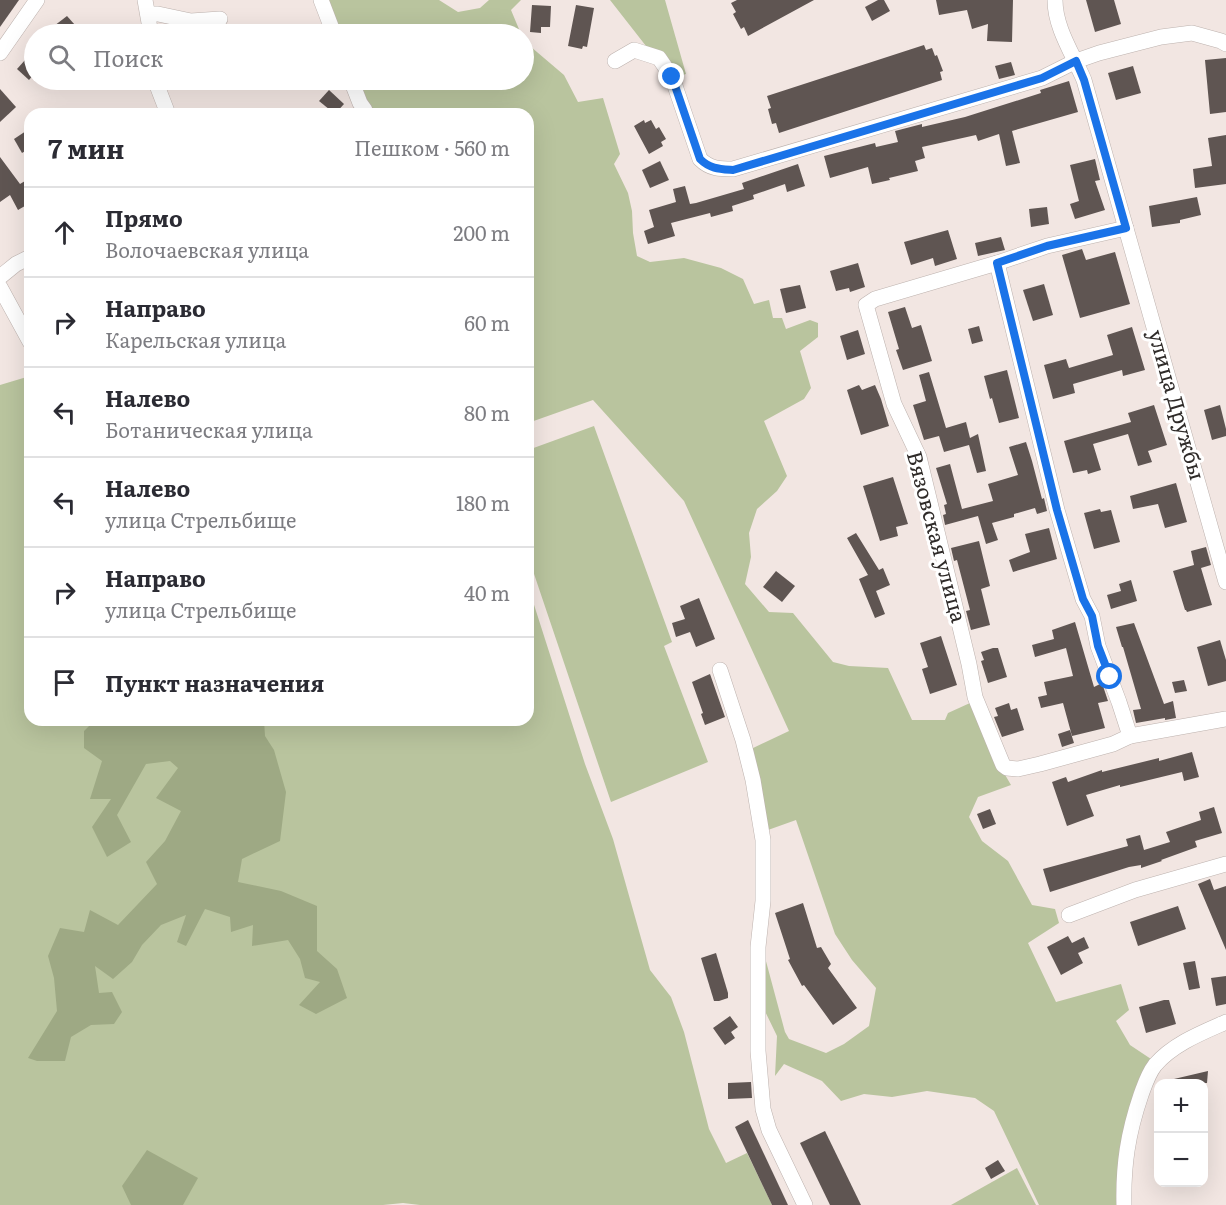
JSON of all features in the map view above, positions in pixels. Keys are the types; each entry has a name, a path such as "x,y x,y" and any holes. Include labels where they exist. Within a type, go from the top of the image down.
{"street":[{"path":"0,53 37,0"},
{"path":"321,0 330,24"},
{"name":"улица Дружбы","path":"1055,0 1055,9 1061,28 1084,80 1226,582"},
{"path":"146,7 158,14 191,21 220,19"},
{"path":"146,7 149,24"},
{"path":"615,61 634,50 659,58 672,77 700,159 706,165 716,169 733,170 1042,78 1076,61 1161,36 1192,33 1226,44"},
{"path":"159,90 166,108"},
{"path":"355,90 364,108"},
{"path":"1126,228 1047,246 997,263 1057,510 1083,599 1092,616 1098,646 1130,736 1226,719"},
{"path":"0,277 24,260"},
{"name":"Вязовская улица","path":"997,263 875,299 866,305 894,404 919,458 975,697 1003,765 1007,768 1018,769 1040,764 1113,744 1130,736"},
{"path":"0,287 24,331"},
{"path":"720,670 743,740 753,780 763,840 763,901 758,947 758,1051 763,1109 769,1130 805,1205"},
{"path":"1069,915 1135,890 1226,864"},
{"path":"1124,1205 1123,1179 1132,1121 1148,1075 1155,1065 1179,1045 1226,1022"}],"green space":[{"path":"326,0 439,0 458,12 480,8 489,0 521,0 511,10 517,24 336,24"},
{"path":"610,0 665,0 686,74 666,80 646,46"},
{"path":"534,50 564,75 578,102 603,98 620,154 614,164 628,193 637,256 650,262 684,258 721,268 743,279 754,304 769,300 773,318 782,318 786,329 810,320 818,323 818,337 800,351 811,388 804,399 764,421 787,476 777,491 757,509 749,533 751,557 745,584 769,612 793,613 833,662 849,666 888,668 912,720 945,720 948,713 970,703 1011,785 978,797 969,817 982,841 1008,861 1032,905 1055,909 1059,923 1028,943 1056,1002 1121,984 1129,1010 1116,1021 1130,1045 1151,1059 1119,1205 1039,1205 994,1111 975,1098 927,1091 892,1097 864,1094 841,1101 822,1081 784,1064 775,1076 777,1036 761,1003 763,950 785,1032 789,1039 826,1053 844,1044 869,1026 876,988 852,960 835,934 796,820 768,830 751,749 789,731 684,501 593,400 534,421 534,108 359,108 358,90 534,90"},
{"path":"24,378 24,726 534,726 534,605 585,764 613,839 650,970 671,997 684,1032 709,1129 726,1163 747,1153 772,1205 420,1205 403,1203 383,1205 0,1205 0,385"},
{"path":"594,426 672,642 664,646 708,762 611,802 534,574 534,448"},
{"path":"89,726 264,726 265,736 274,750 286,792 280,841 242,859 238,882 281,891 317,906 317,951 337,969 347,998 316,1014 299,1005 320,982 305,978 300,959 288,940 252,946 253,925 231,932 230,917 205,909 186,946 177,942 186,915 161,925 142,945 132,962 113,979 95,966 99,993 112,992 122,1012 114,1024 91,1025 71,1037 65,1061 37,1061 28,1058 57,1011 54,978 48,956 60,928 84,932 90,910 118,925 157,884 146,862 165,841 181,811 156,798 178,768 170,761 146,764 117,815 131,842 107,857 92,827 111,799 90,799 102,761 84,748 84,731"},
{"path":"147,1150 198,1178 183,1205 131,1205 122,1186"},
{"path":"1017,1168 1036,1205 951,1205"}],"building":[{"path":"0,0 19,0 0,27"},
{"path":"737,0 814,0 748,36 744,27 741,29 733,14 736,12 731,3"},
{"path":"878,0 884,0 890,11 872,21 865,7"},
{"path":"936,0 1013,0 1012,42 987,41 988,24 972,29 967,10 939,15"},
{"path":"1086,0 1114,0 1121,24 1095,32"},
{"path":"532,5 551,6 550,27 541,27 541,33 534,32 534,24 531,24"},
{"path":"576,5 594,8 587,47 583,46 582,49 568,46"},
{"path":"67,16 74,24 57,24"},
{"path":"924,45 926,50 932,48 935,56 937,55 943,71 940,72 942,80 779,133 776,123 772,124 768,109 771,108 767,96"},
{"path":"1226,58 1226,112 1210,114 1205,60"},
{"path":"24,61 24,75 17,69"},
{"path":"1011,62 1015,75 999,79 995,66"},
{"path":"1133,66 1141,93 1116,100 1108,73"},
{"path":"1069,81 1078,112 1012,131 1020,163 1006,166 999,134 978,141 976,135 922,147 925,158 915,161 918,171 889,178 890,180 872,184 868,167 830,178 824,156 875,143 876,147 898,142 895,131 965,117 1041,93 1040,90"},
{"path":"0,89 16,107 0,122"},
{"path":"329,90 344,104 340,108 328,108 319,101"},
{"path":"644,120 645,123 651,120 656,129 659,127 666,139 661,142 663,146 649,154 634,126"},
{"path":"24,132 24,152 22,153 14,139"},
{"path":"1226,135 1226,184 1195,188 1193,169 1212,166 1208,138"},
{"path":"0,157 20,184 24,182 24,206 18,210 10,195 0,202"},
{"path":"1095,159 1100,180 1095,181 1105,210 1075,219 1070,204 1079,201 1070,165"},
{"path":"660,161 669,180 650,188 642,170"},
{"path":"798,164 805,186 787,192 785,184 753,195 754,199 732,206 733,211 711,217 710,213 671,223 675,236 648,244 644,231 654,227 649,210 676,202 673,189 685,186 690,204 696,203 744,189 742,183"},
{"path":"1197,197 1201,215 1180,220 1180,223 1152,227 1149,206"},
{"path":"1047,207 1049,224 1031,227 1029,209"},
{"path":"948,230 957,259 935,266 933,258 911,265 904,242"},
{"path":"1001,237 1005,250 978,256 975,243"},
{"path":"1082,249 1086,260 1115,252 1130,304 1080,318 1062,255"},
{"path":"858,263 865,287 850,292 849,288 836,291 830,271"},
{"path":"1044,284 1053,315 1033,321 1023,290"},
{"path":"800,285 806,308 786,313 780,289"},
{"path":"905,307 912,328 921,325 932,361 903,370 888,312"},
{"path":"979,326 983,341 972,344 968,329"},
{"path":"1132,327 1145,370 1123,376 1122,370 1073,384 1075,393 1053,399 1044,365 1066,359 1069,368 1113,355 1107,335"},
{"path":"858,330 865,354 847,360 840,336"},
{"path":"1007,370 1019,418 999,423 984,376"},
{"path":"929,372 946,428 966,422 970,438 978,434 986,471 977,473 969,445 944,452 939,436 924,440 913,405 926,401 919,375"},
{"path":"859,385 862,390 875,385 889,426 861,435 847,390"},
{"path":"1154,405 1167,445 1148,451 1152,462 1138,466 1128,434 1093,444 1101,470 1088,474 1087,470 1073,473 1064,441 1131,422 1128,413"},
{"path":"1220,405 1226,436 1212,440 1204,410"},
{"path":"1026,442 1047,511 1037,514 1035,508 992,523 998,540 986,544 978,516 945,525 943,515 946,514 944,505 947,504 936,468 950,464 962,509 993,501 988,484 1018,475 1009,447"},
{"path":"893,477 908,524 896,527 898,536 880,541 863,486"},
{"path":"1176,483 1187,522 1165,528 1158,504 1133,509 1130,496"},
{"path":"1100,509 1101,512 1111,510 1120,542 1094,549 1084,513"},
{"path":"1049,528 1057,559 1013,572 1009,560 1030,552 1025,534"},
{"path":"856,533 879,570 883,568 890,585 876,591 885,614 875,618 859,579 868,575 847,538"},
{"path":"979,541 990,586 981,589 990,625 971,630 966,611 970,610 957,560 954,561 951,548"},
{"path":"1206,547 1211,565 1201,568 1212,605 1187,612 1173,571 1194,565 1191,551"},
{"path":"776,571 795,586 782,602 763,587"},
{"path":"1131,580 1137,601 1111,609 1107,595 1121,591 1119,584"},
{"path":"699,598 715,639 696,647 690,632 676,637 672,623 685,619 680,606"},
{"path":"1075,622 1094,687 1102,683 1108,701 1098,703 1105,728 1072,736 1063,703 1041,708 1038,697 1047,695 1044,682 1073,676 1066,648 1035,657 1032,645 1054,639 1052,630"},
{"path":"1134,623 1164,704 1173,701 1176,718 1136,723 1133,710 1141,709 1116,627"},
{"path":"941,636 957,685 930,694 922,669 928,667 920,643"},
{"path":"1220,640 1226,660 1226,681 1208,686 1197,647"},
{"path":"998,648 1007,677 988,683 981,661 984,660 981,652"},
{"path":"710,674 725,717 705,725 692,682"},
{"path":"1184,680 1187,691 1175,693 1172,682"},
{"path":"1009,703 1011,710 1017,708 1024,730 1002,737 994,717 998,716 995,708"},
{"path":"1070,730 1074,743 1062,747 1058,734"},
{"path":"1192,752 1199,777 1184,781 1182,772 1120,787 1120,785 1086,795 1094,816 1067,826 1052,782 1066,777 1068,782 1102,770 1102,772 1159,758 1159,761"},
{"path":"1214,807 1222,833 1195,841 1197,847 1141,868 1141,865 1129,867 1050,892 1043,869 1128,846 1126,839 1140,835 1144,850 1170,842 1166,832 1201,820 1199,812"},
{"path":"990,809 996,824 983,829 977,814"},
{"path":"1210,879 1214,890 1226,886 1226,950 1198,884"},
{"path":"803,903 817,948 821,947 831,964 828,968 857,1008 833,1025 804,985 802,986 788,960 790,959 775,913"},
{"path":"1178,906 1186,929 1138,946 1130,922"},
{"path":"1068,936 1072,943 1084,937 1089,948 1078,953 1083,963 1061,975 1047,947"},
{"path":"716,953 728,993 728,998 719,1001 714,1001 701,958"},
{"path":"1195,961 1200,988 1189,990 1183,963"},
{"path":"1226,976 1226,1004 1216,1006 1211,978"},
{"path":"1169,1000 1176,1024 1146,1033 1139,1007"},
{"path":"730,1016 738,1027 731,1032 735,1038 725,1045 713,1028"},
{"path":"1208,1071 1207,1079 1174,1079"},
{"path":"751,1082 752,1098 728,1099 728,1083"},
{"path":"748,1120 788,1205 772,1205 735,1127"},
{"path":"825,1131 861,1205 830,1205 800,1143"},
{"path":"998,1160 1005,1171 991,1179 985,1168"}],"route":[{"path":"672,77 700,159 706,165 716,169 733,170 1042,78 1076,61 1084,80 1126,228 1047,246 997,263 1057,510 1083,599 1092,616 1098,646 1110,677"}]}
